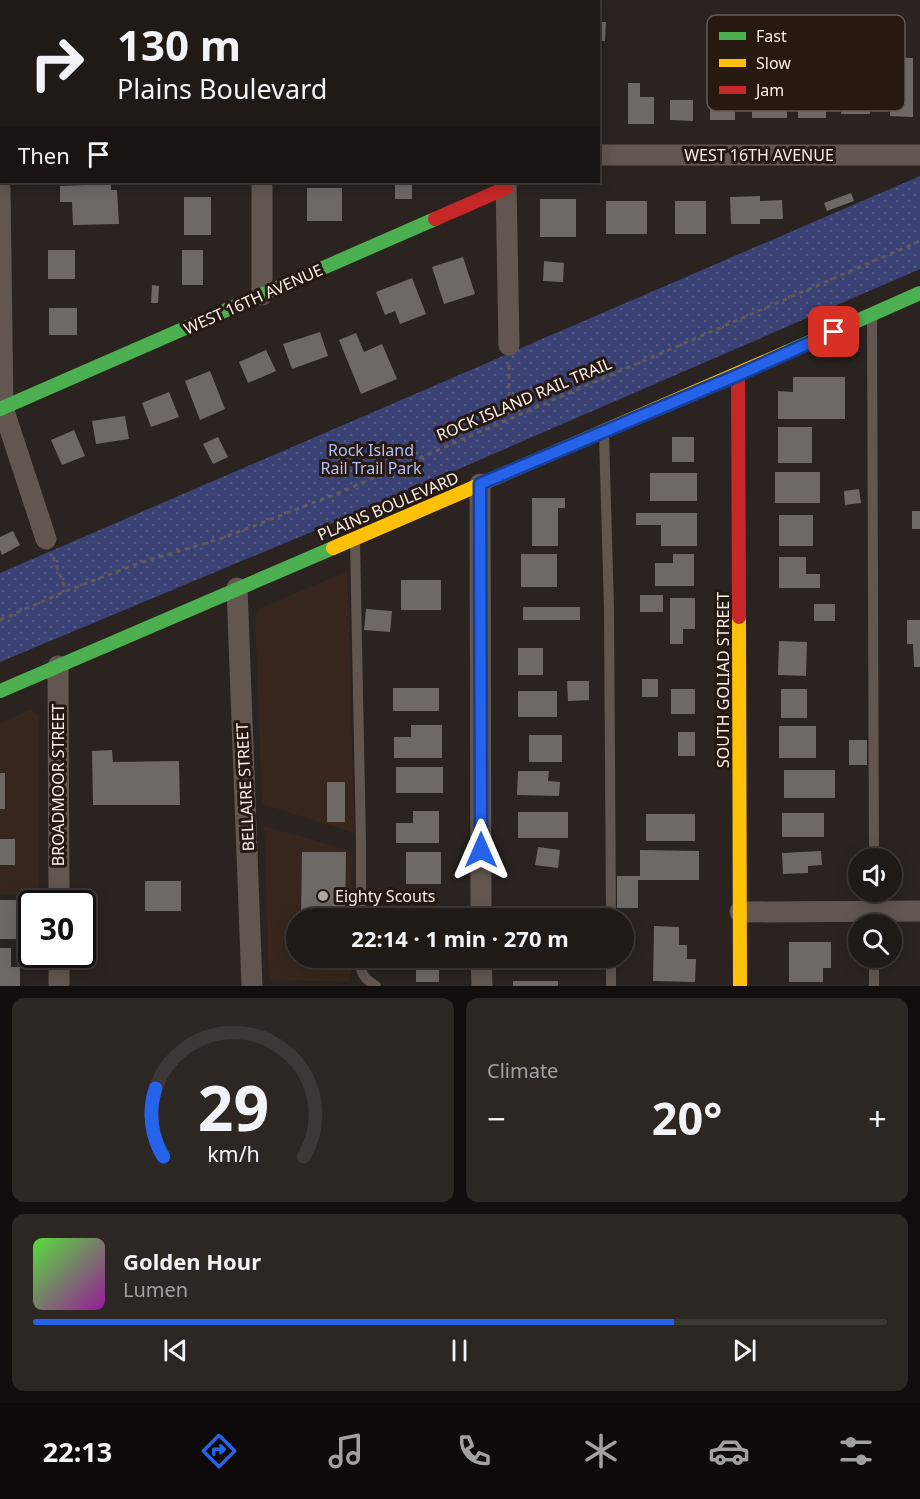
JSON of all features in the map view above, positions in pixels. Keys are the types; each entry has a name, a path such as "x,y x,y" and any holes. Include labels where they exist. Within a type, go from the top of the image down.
{"street":[{"name":"WEST 16TH AVENUE","path":"600,155 920,155"},
{"path":"262,183 262,295"},
{"name":"WEST 16TH AVENUE","path":"2,408 262,295 506,185"},
{"path":"506,185 508,345"},
{"path":"0,188 2,408 46,539"},
{"name":"PLAINS BOULEVARD","path":"0,692 604,430 738,375 920,294"},
{"name":"SOUTH GOLIAD STREET","path":"738,375 740,986"},
{"path":"480,484 481,908"},
{"name":"BELLAIRE STREET","path":"237,588 252,986"},
{"name":"BROADMOOR STREET","path":"58,666 58,890"},
{"path":"740,912 874,909 920,911"},
{"path":"59,968 59,986"},
{"path":"482,968 482,986"}],"lane":[{"path":"872,315 874,848"},
{"path":"604,430 609,608 611,908"},
{"path":"355,538 361,908"},
{"path":"360,968 364,979 376,986"},
{"path":"611,968 611,986"},
{"path":"874,968 874,986"}],"path":[{"name":"ROCK ISLAND RAIL TRAIL","path":"0,620 66,591 142,562 220,539 341,492 920,241"},
{"path":"508,345 509,419"},
{"path":"46,539 66,591"}],"shaded area":[{"path":"348,571 354,833 262,804 255,618 260,608"},
{"path":"31,709 39,716 39,890 18,890 18,894 0,894 0,723"},
{"path":"264,826 348,850 352,856 351,908 286,908 286,968 351,968 350,982 269,980"}],"green space":[{"name":"Rock Island Rail Trail Park","path":"920,176 920,269 371,507 0,662 0,573"}],"building":[{"path":"600,22 606,22 605,41 600,41"},
{"path":"905,58 913,58 913,117 890,116 890,111 905,111"},
{"path":"628,83 640,83 640,97 654,97 654,124 628,124"},
{"path":"670,100 693,100 693,121 670,120"},
{"path":"710,111 735,111 735,120 710,120"},
{"path":"752,111 787,111 787,118 752,118"},
{"path":"798,111 826,111 826,118 798,118"},
{"path":"841,111 870,111 870,114 841,114"},
{"path":"86,183 111,183 111,190 117,190 119,224 73,225 72,202 60,202 60,186 86,185"},
{"path":"395,183 412,183 412,199 395,199"},
{"path":"307,188 342,188 342,221 307,221"},
{"path":"851,193 854,201 827,211 824,203"},
{"path":"760,196 760,201 782,200 783,219 760,219 760,224 731,224 730,197"},
{"path":"184,197 211,197 211,235 184,235"},
{"path":"540,199 576,199 576,237 540,237"},
{"path":"606,201 647,201 647,234 606,234"},
{"path":"675,201 706,201 706,234 675,234"},
{"path":"48,250 75,250 75,279 48,279"},
{"path":"182,250 203,250 203,285 182,285"},
{"path":"463,257 475,294 444,304 432,267"},
{"path":"544,261 564,263 563,282 543,281"},
{"path":"412,278 426,314 400,324 395,311 385,315 376,292"},
{"path":"152,285 159,286 158,303 151,303"},
{"path":"49,308 77,308 77,335 49,335"},
{"path":"320,332 328,356 292,369 283,344"},
{"path":"356,333 364,352 382,344 397,379 361,394 339,340"},
{"path":"266,350 276,371 248,383 239,362"},
{"path":"210,371 225,409 200,420 185,381"},
{"path":"793,377 845,377 845,419 778,419 778,391 793,392"},
{"path":"169,392 179,417 151,427 142,403"},
{"path":"125,416 129,439 96,444 92,421"},
{"path":"778,427 812,427 812,463 778,463"},
{"path":"74,430 85,456 62,465 51,440"},
{"path":"218,437 228,457 213,464 203,444"},
{"path":"672,437 694,437 694,462 672,462"},
{"path":"775,472 820,472 820,503 775,503"},
{"path":"650,473 697,473 697,501 650,501"},
{"path":"859,489 861,503 845,505 844,491"},
{"path":"532,498 565,498 565,508 558,508 558,546 532,546"},
{"path":"912,511 920,511 920,529 912,529"},
{"path":"636,513 697,513 697,546 661,546 661,525 636,525"},
{"path":"779,515 813,515 813,546 779,546"},
{"path":"13,531 20,545 2,555 0,537"},
{"path":"521,554 557,554 557,587 521,587"},
{"path":"673,554 694,554 694,586 655,586 655,563 673,563"},
{"path":"779,557 806,557 806,574 820,574 820,588 779,588"},
{"path":"401,580 441,580 441,610 401,610"},
{"path":"640,595 663,595 663,612 640,612"},
{"path":"670,598 695,598 695,629 683,629 683,644 670,644"},
{"path":"814,604 835,604 835,621 814,621"},
{"path":"523,607 580,607 580,620 523,620"},
{"path":"366,609 392,611 390,632 364,630"},
{"path":"907,620 920,620 920,667 914,667 913,644 907,644"},
{"path":"779,641 807,642 806,676 778,675"},
{"path":"518,648 543,648 543,675 518,675"},
{"path":"642,679 658,679 658,697 642,697"},
{"path":"567,681 589,681 589,700 568,701"},
{"path":"393,688 439,688 439,711 393,711"},
{"path":"671,689 695,689 695,714 671,714"},
{"path":"781,689 807,689 807,718 781,718"},
{"path":"518,691 557,691 557,717 518,717"},
{"path":"411,725 442,725 442,758 394,758 394,737 411,737"},
{"path":"779,726 816,726 816,758 779,758"},
{"path":"678,732 695,732 695,756 678,756"},
{"path":"529,735 562,735 562,762 529,762"},
{"path":"849,740 867,740 867,765 849,765"},
{"path":"112,750 113,762 179,761 180,805 93,805 92,751"},
{"path":"396,767 443,767 443,793 396,793"},
{"path":"784,770 835,770 835,798 784,798"},
{"path":"518,771 549,771 548,781 560,782 559,796 517,795"},
{"path":"0,773 5,773 5,809 0,809"},
{"path":"327,782 345,782 345,822 327,822"},
{"path":"413,811 439,811 439,843 396,843 396,823 413,823"},
{"path":"518,812 568,812 568,838 518,838"},
{"path":"782,813 824,813 824,837 782,837"},
{"path":"646,814 695,814 695,841 646,841"},
{"path":"0,839 15,839 15,865 0,865"},
{"path":"538,847 560,850 558,868 535,865"},
{"path":"640,850 699,851 699,880 638,880 638,908 617,908 617,876 640,876"},
{"path":"821,851 822,865 808,866 808,873 783,874 782,853"},
{"path":"302,852 346,852 345,908 301,908"},
{"path":"406,852 441,852 441,884 406,884"},
{"path":"145,881 181,881 181,911 145,911"},
{"path":"0,900 16,900 16,939 0,939"},
{"path":"654,926 679,927 679,945 687,945 687,959 696,959 695,982 653,981"},
{"path":"789,942 831,942 831,968 823,968 823,982 789,982"},
{"path":"0,948 11,948 11,967 20,968 20,986 0,986"},
{"path":"416,968 439,968 439,982 416,982"},
{"path":"513,981 558,981 558,986 513,986"}],"traffic: fast":[{"path":"0,409 435,219"},
{"path":"787,352 920,293"},
{"path":"0,691 333,548"}],"traffic: slow":[{"path":"333,548 787,352"},
{"path":"739,617 740,986"}],"traffic: jam":[{"path":"435,219 506,188"},
{"path":"738,375 739,617"}],"place":[{"name":"Eighty Scouts","path":"323,896"}],"route":[{"path":"481,850 480,484 834,332"}]}
